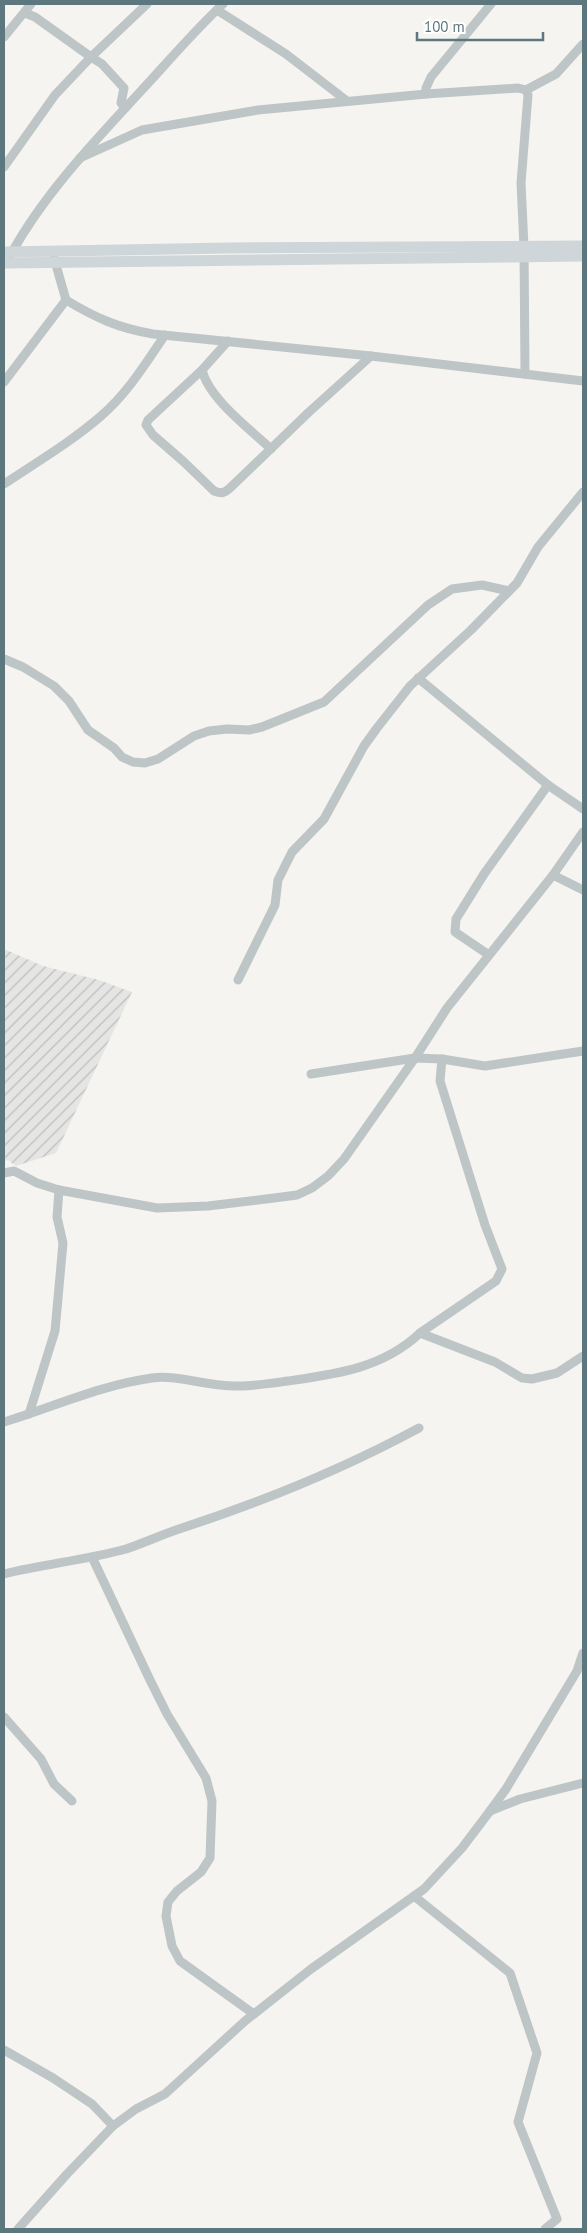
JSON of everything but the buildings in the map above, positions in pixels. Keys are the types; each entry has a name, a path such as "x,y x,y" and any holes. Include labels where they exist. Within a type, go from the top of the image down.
{"main road":[{"path":"524,252 583,246"},
{"path":"7,257 53,251 140,256"},
{"path":"7,257 55,264 140,256 229,253 524,252 583,256"}],"street":[{"path":"4,37 31,4"},
{"path":"4,167 55,95 91,57 147,4"},
{"path":"426,94 426,88 431,77 491,4"},
{"path":"7,257 43,204 80,158 220,7 347,101"},
{"path":"25,13 35,17 102,64 124,88 121,103 125,108"},
{"path":"80,158 142,130 258,110 426,94 518,88 526,90 556,74 583,44"},
{"path":"525,374 524,252 521,183 528,95 526,90"},
{"path":"53,251 66,300 104,322 118,327 165,335 371,356 583,381"},
{"path":"4,382 66,300"},
{"path":"4,484 66,443 102,415 121,395 165,335"},
{"path":"228,341 202,370 148,420 146,425 214,491 220,494 230,488 371,356"},
{"path":"202,370 204,381 236,416 271,449"},
{"path":"238,980 275,905 278,880 292,852 324,819 364,746 418,678 471,630 517,582 538,547 580,503 583,492"},
{"path":"4,659 54,686 69,701 88,730 114,748 122,758 144,763 158,759 194,736 209,731 255,729 324,702 428,605 452,589 482,585 508,591"},
{"path":"418,678 548,786 583,808"},
{"path":"489,955 455,932 456,919 484,874 548,786"},
{"path":"4,1173 14,1171 37,1183 60,1190 157,1208 208,1206 297,1195 312,1188 328,1176 344,1159 415,1058 447,1008 553,875 583,832"},
{"path":"553,875 583,890"},
{"path":"311,1074 415,1058 442,1059 485,1066 583,1051"},
{"path":"4,1422 97,1391 154,1377 221,1386 244,1386 338,1374 357,1369 397,1351 420,1332 496,1281 502,1268 485,1225 440,1081 442,1059"},
{"path":"29,1414 55,1331 63,1243 57,1217 60,1190"},
{"path":"420,1332 495,1362 522,1378 532,1379 557,1373 583,1356"},
{"path":"4,1574 92,1557 145,1543 296,1486 420,1428"},
{"path":"92,1557 158,1697 206,1778 212,1801 210,1858 202,1872 177,1891 168,1902 166,1916 172,1946 180,1961 254,2014"},
{"path":"18,2229 66,2174 113,2126 136,2109 165,2094 219,2043 254,2014 311,1969 424,1889 462,1848 506,1789 577,1671 583,1653"},
{"path":"4,1716 41,1759 54,1784 72,1801"},
{"path":"490,1811 520,1799 583,1784"},
{"path":"414,1896 510,1973 537,2053 518,2122 557,2219 545,2229"},
{"path":"4,2050 53,2078 92,2104 113,2126"}],"shaded area":[{"path":"4,949 43,966 99,980 132,992 56,1153 16,1166 8,1160 4,1161"}]}
